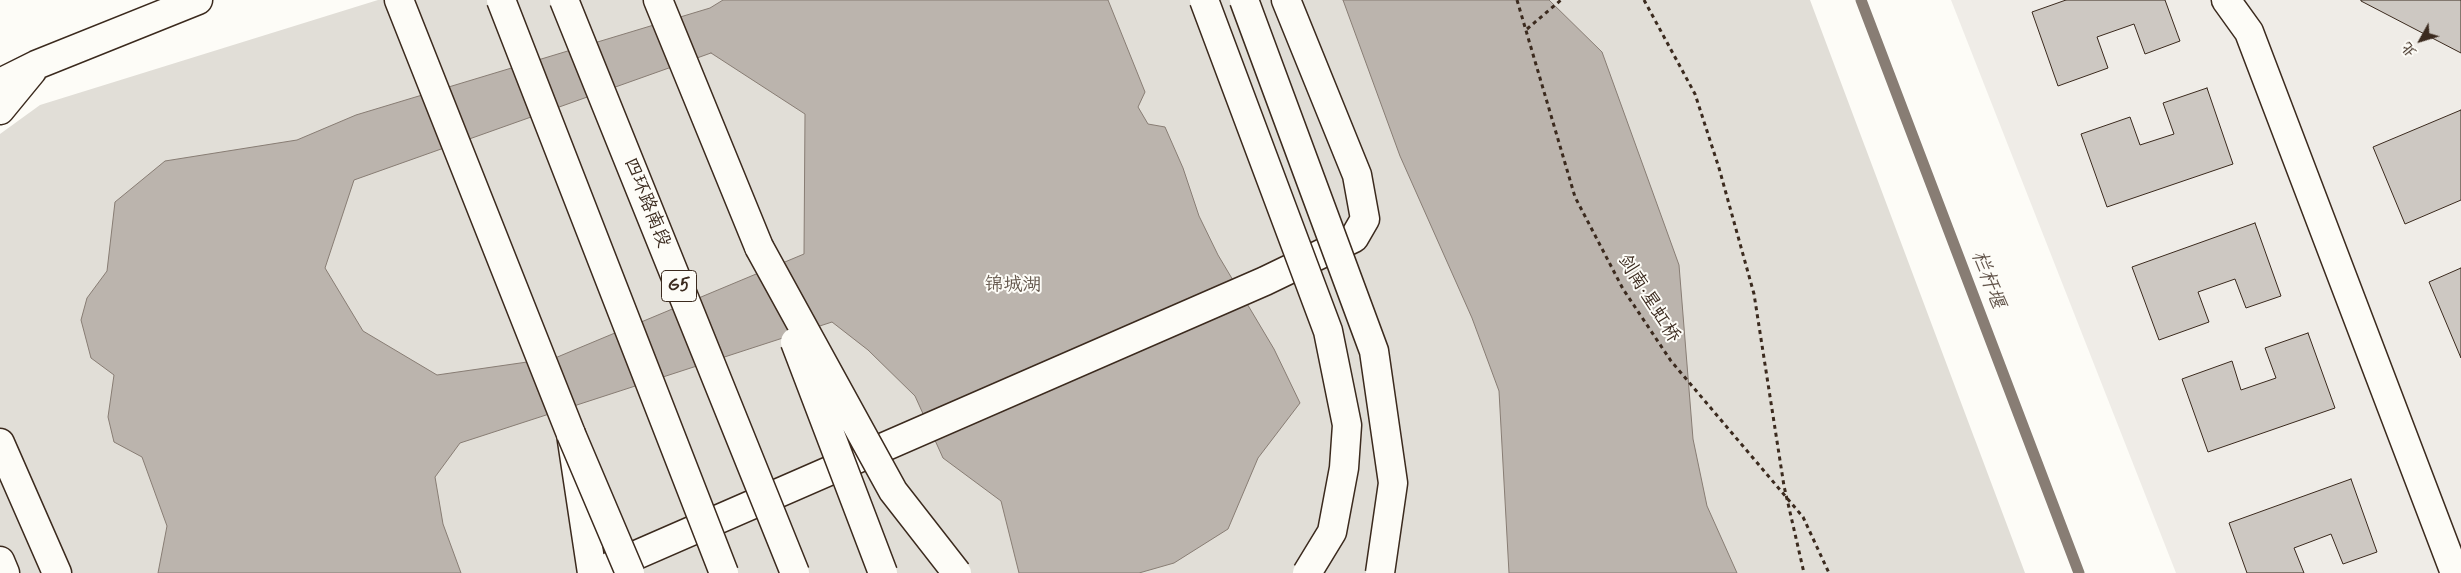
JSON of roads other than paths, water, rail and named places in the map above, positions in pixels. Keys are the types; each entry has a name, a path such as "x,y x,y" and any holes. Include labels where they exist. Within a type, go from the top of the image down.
{"main road":[{"path":"0,83 36,65 198,0"},
{"path":"399,0 571,434 630,573"},
{"path":"501,0 724,573"},
{"name":"四环路南段","path":"564,0 794,573"},
{"path":"658,0 759,248 883,573"},
{"path":"1204,0 1328,331 1347,425 1344,468 1332,532 1307,573"},
{"path":"1244,0 1374,350 1393,483 1380,573"},
{"path":"571,434 593,573 1265,281 1354,238 1365,218 1357,175 1286,0"},
{"path":"2226,0 2249,32 2455,573"},
{"path":"2249,32 2252,0"},
{"path":"0,110 36,65"},
{"path":"759,248 893,491 958,573"},
{"path":"0,443 57,573"},
{"path":"0,561 6,573"}],"waterway":[{"name":"栏杆堰","path":"1861,0 2079,573"}],"park label":[{"name":"锦城湖","path":"1013,286"}]}
